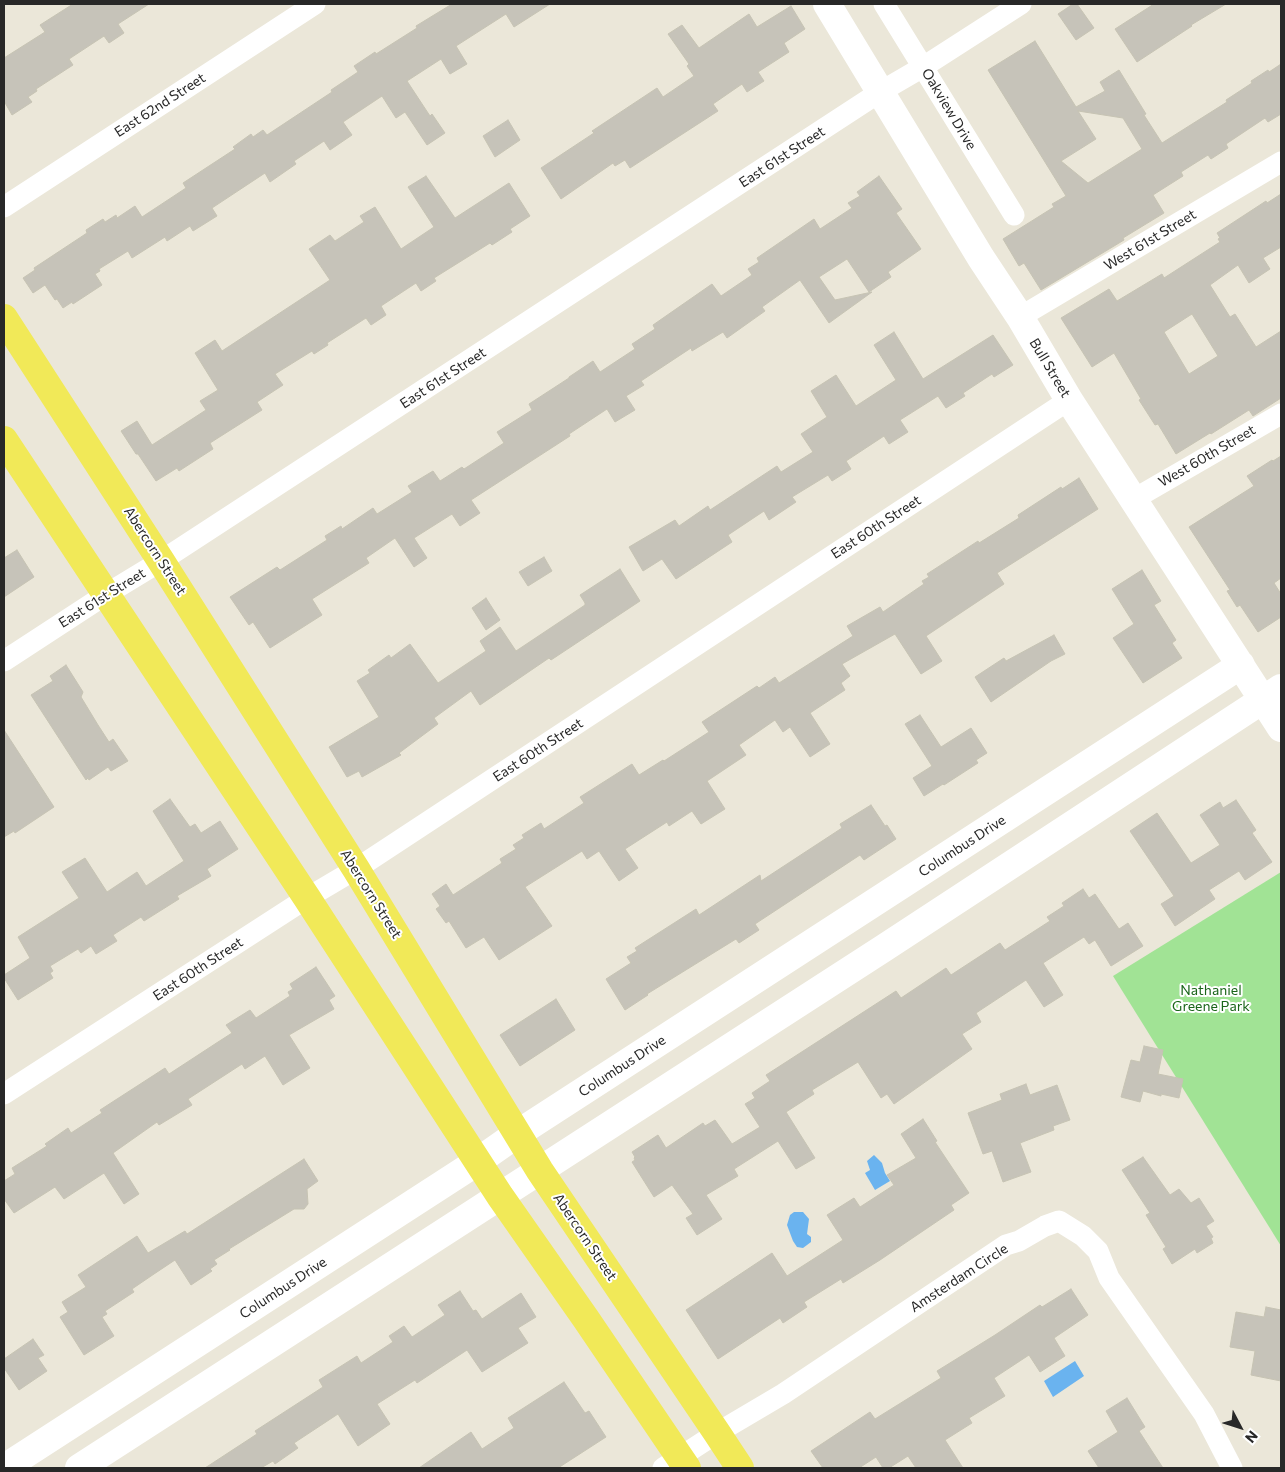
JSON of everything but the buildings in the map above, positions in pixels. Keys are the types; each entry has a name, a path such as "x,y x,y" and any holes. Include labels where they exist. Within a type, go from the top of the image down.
{"main road":[{"name":"Abercorn Street","path":"4,318 356,869 540,1171 740,1468"},
{"path":"4,440 307,898 477,1162 581,1312 676,1465"}],"street":[{"name":"East 62nd Street","path":"4,206 316,4"},
{"name":"Bull Street","path":"828,4 1069,400 1241,665 1272,694 1281,728"},
{"name":"Oakview Drive","path":"884,4 1014,215"},
{"name":"East 61st Street","path":"4,661 105,594 161,561 880,92 923,67 1021,4"},
{"name":"West 61st Street","path":"1020,317 1281,162"},
{"name":"East 60th Street","path":"4,1094 307,898 356,869 1069,400"},
{"name":"West 60th Street","path":"1134,499 1281,414"},
{"name":"Columbus Drive","path":"4,1468 1241,665"},
{"path":"79,1468 884,948 1272,694"},
{"name":"Amsterdam Circle","path":"676,1465 717,1433 783,1394 1006,1245 1020,1241 1045,1226 1060,1221 1083,1236 1098,1251 1109,1278 1204,1414 1232,1468"}],"green space":[{"name":"Nathaniel Greene Park","path":"1281,872 1281,1246 1113,976"}],"water":[{"path":"874,1155 882,1163 890,1181 875,1190 865,1173 870,1170 867,1161"},
{"path":"794,1212 803,1212 809,1219 807,1234 811,1237 811,1242 803,1248 797,1247 787,1225 790,1215"},
{"path":"1075,1361 1084,1376 1053,1397 1044,1381"}]}
